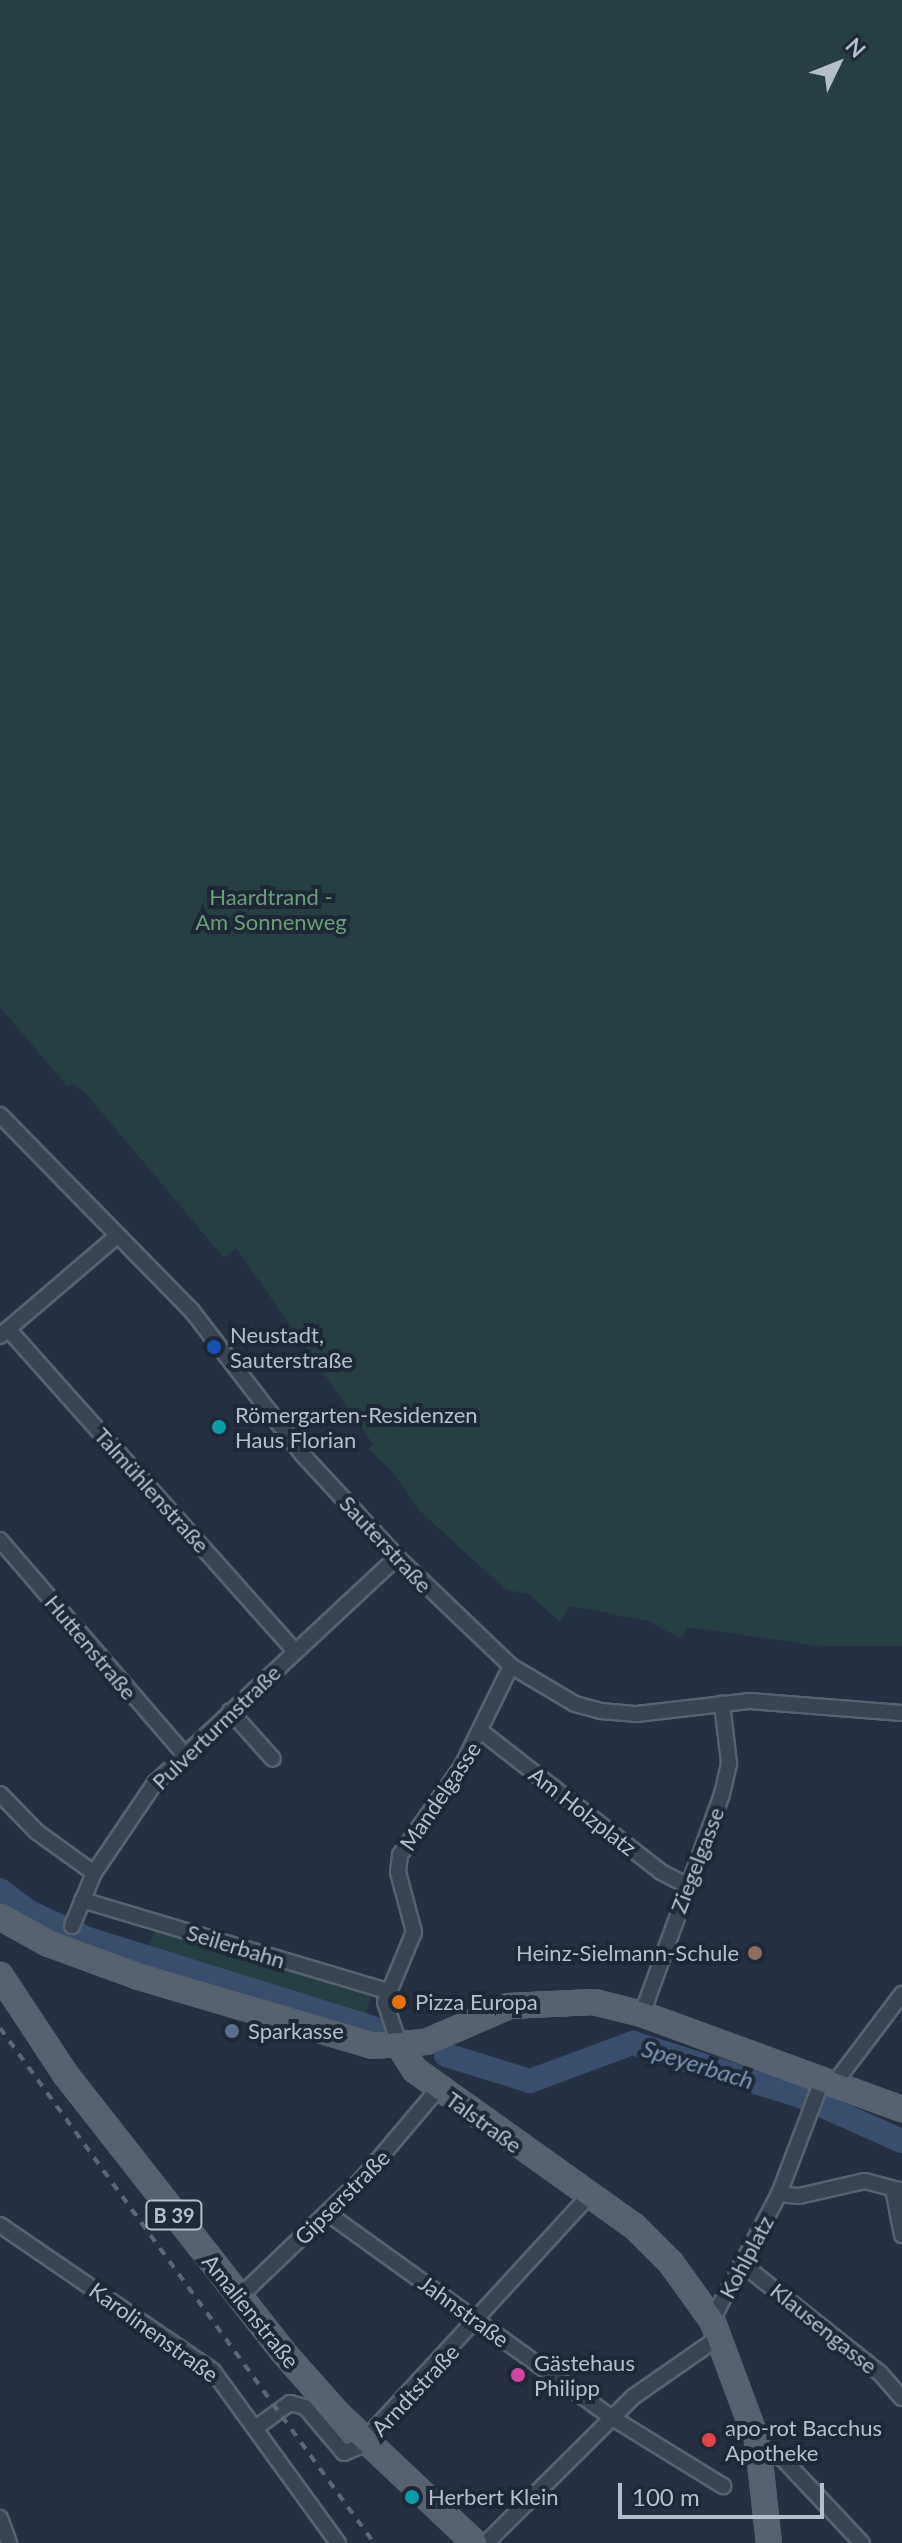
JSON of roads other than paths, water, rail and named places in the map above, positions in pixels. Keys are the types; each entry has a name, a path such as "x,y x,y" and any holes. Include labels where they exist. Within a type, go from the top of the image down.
{"main road":[{"path":"1,1918 49,1944 139,1977 374,2046 400,2047 426,2042 477,2017 526,2003 572,1999 642,2014 821,2092 902,2109"},
{"name":"Amalienstraße","path":"0,1975 66,2075 238,2298 366,2442 475,2543"},
{"path":"426,2042 424,2065 438,2089"},
{"name":"Talstraße","path":"400,2047 405,2061 438,2089 590,2195 663,2255 714,2330 758,2444 769,2543"}],"street":[{"name":"Sauterstraße","path":"0,1115 192,1311 302,1454 397,1557 511,1666 575,1704 601,1711 637,1714 722,1703 902,1713"},
{"path":"4,1333 117,1236"},
{"name":"Talmühlenstraße","path":"4,1333 295,1651"},
{"name":"Huttenstraße","path":"0,1540 183,1753"},
{"name":"Pulverturmstraße","path":"72,1926 94,1873 155,1783 183,1753 397,1557"},
{"name":"Mandelgasse","path":"400,2047 385,2002 414,1932 398,1872 400,1855 482,1732 511,1666"},
{"name":"Ziegelgasse","path":"642,2014 729,1763 722,1703"},
{"path":"230,1711 273,1759"},
{"name":"Am Holzplatz","path":"482,1732 661,1872 687,1885"},
{"path":"0,1794 37,1832 94,1873"},
{"name":"Seilerbahn","path":"82,1900 390,1992"},
{"name":"Kohlplatz","path":"714,2330 741,2263 779,2194 821,2092 902,1994"},
{"name":"Mandelgasse","path":"374,2046 389,2019"},
{"name":"Gipserstraße","path":"238,2298 386,2154 438,2089"},
{"name":"Kohlplatz","path":"779,2194 799,2196 865,2181 898,2190"},
{"path":"898,2190 902,2235"},
{"name":"Arndtstraße","path":"366,2442 479,2321 590,2195"},
{"name":"Jahnstraße","path":"327,2213 611,2417 723,2486"},
{"name":"Karolinenstraße","path":"0,2225 213,2371 257,2427 338,2543"},
{"name":"Klausengasse","path":"741,2263 880,2373 902,2398"},
{"path":"486,2543 611,2417 714,2330"},
{"path":"257,2427 290,2403 305,2407 344,2453 366,2442"},
{"path":"758,2444 783,2459 862,2543"},
{"path":"0,2518 9,2543"}],"waterway":[{"name":"Speyerbach","path":"0,1890 31,1913 88,1939 373,2028"},
{"name":"Speyerbach","path":"446,2055 530,2081 633,2043 803,2097 902,2141"}],"railway":[{"path":"0,2028 374,2543"}],"place":[{"name":"Neustadt, Sauterstraße","path":"214,1347"},
{"name":"Römergarten-Residenzen Haus Florian","path":"219,1427"},
{"name":"Heinz-Sielmann-Schule","path":"755,1953"},
{"name":"Pizza Europa","path":"399,2002"},
{"name":"Sparkasse","path":"232,2031"},
{"name":"Gästehaus Philipp","path":"518,2375"},
{"name":"apo-rot Bacchus Apotheke","path":"709,2440"},
{"name":"Herbert Klein","path":"412,2497"}],"park label":[{"name":"Haardtrand - Am Sonnenweg","path":"271,908"}]}
